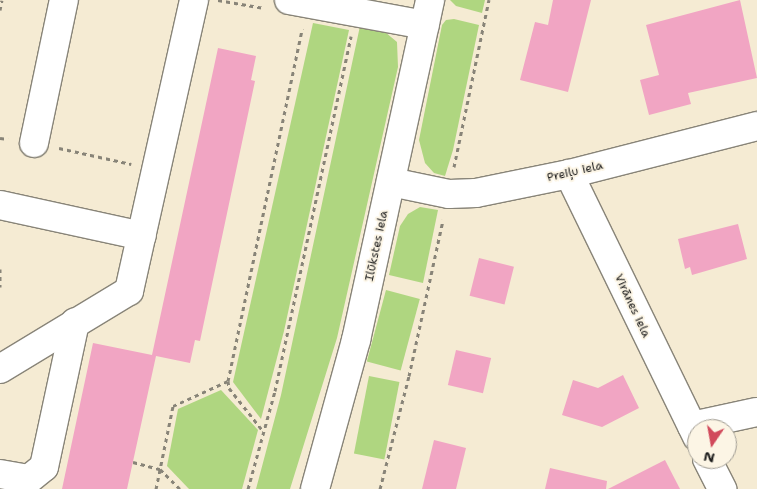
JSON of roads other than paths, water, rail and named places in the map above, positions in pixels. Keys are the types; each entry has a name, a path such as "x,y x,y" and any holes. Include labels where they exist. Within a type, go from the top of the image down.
{"street":[{"path":"34,142 64,0"},
{"path":"0,369 129,291 194,0"},
{"path":"297,1 356,13 428,12"},
{"name":"Ilūkstes iela","path":"315,489 356,340 428,12"},
{"name":"Preiļu iela","path":"391,182 449,194 476,193 569,174 757,126"},
{"name":"Virānes iela","path":"569,174 689,419"},
{"path":"0,205 142,236"},
{"path":"0,474 29,479 44,467 75,322"},
{"path":"735,419 757,412"},
{"path":"713,469 722,489"}]}
